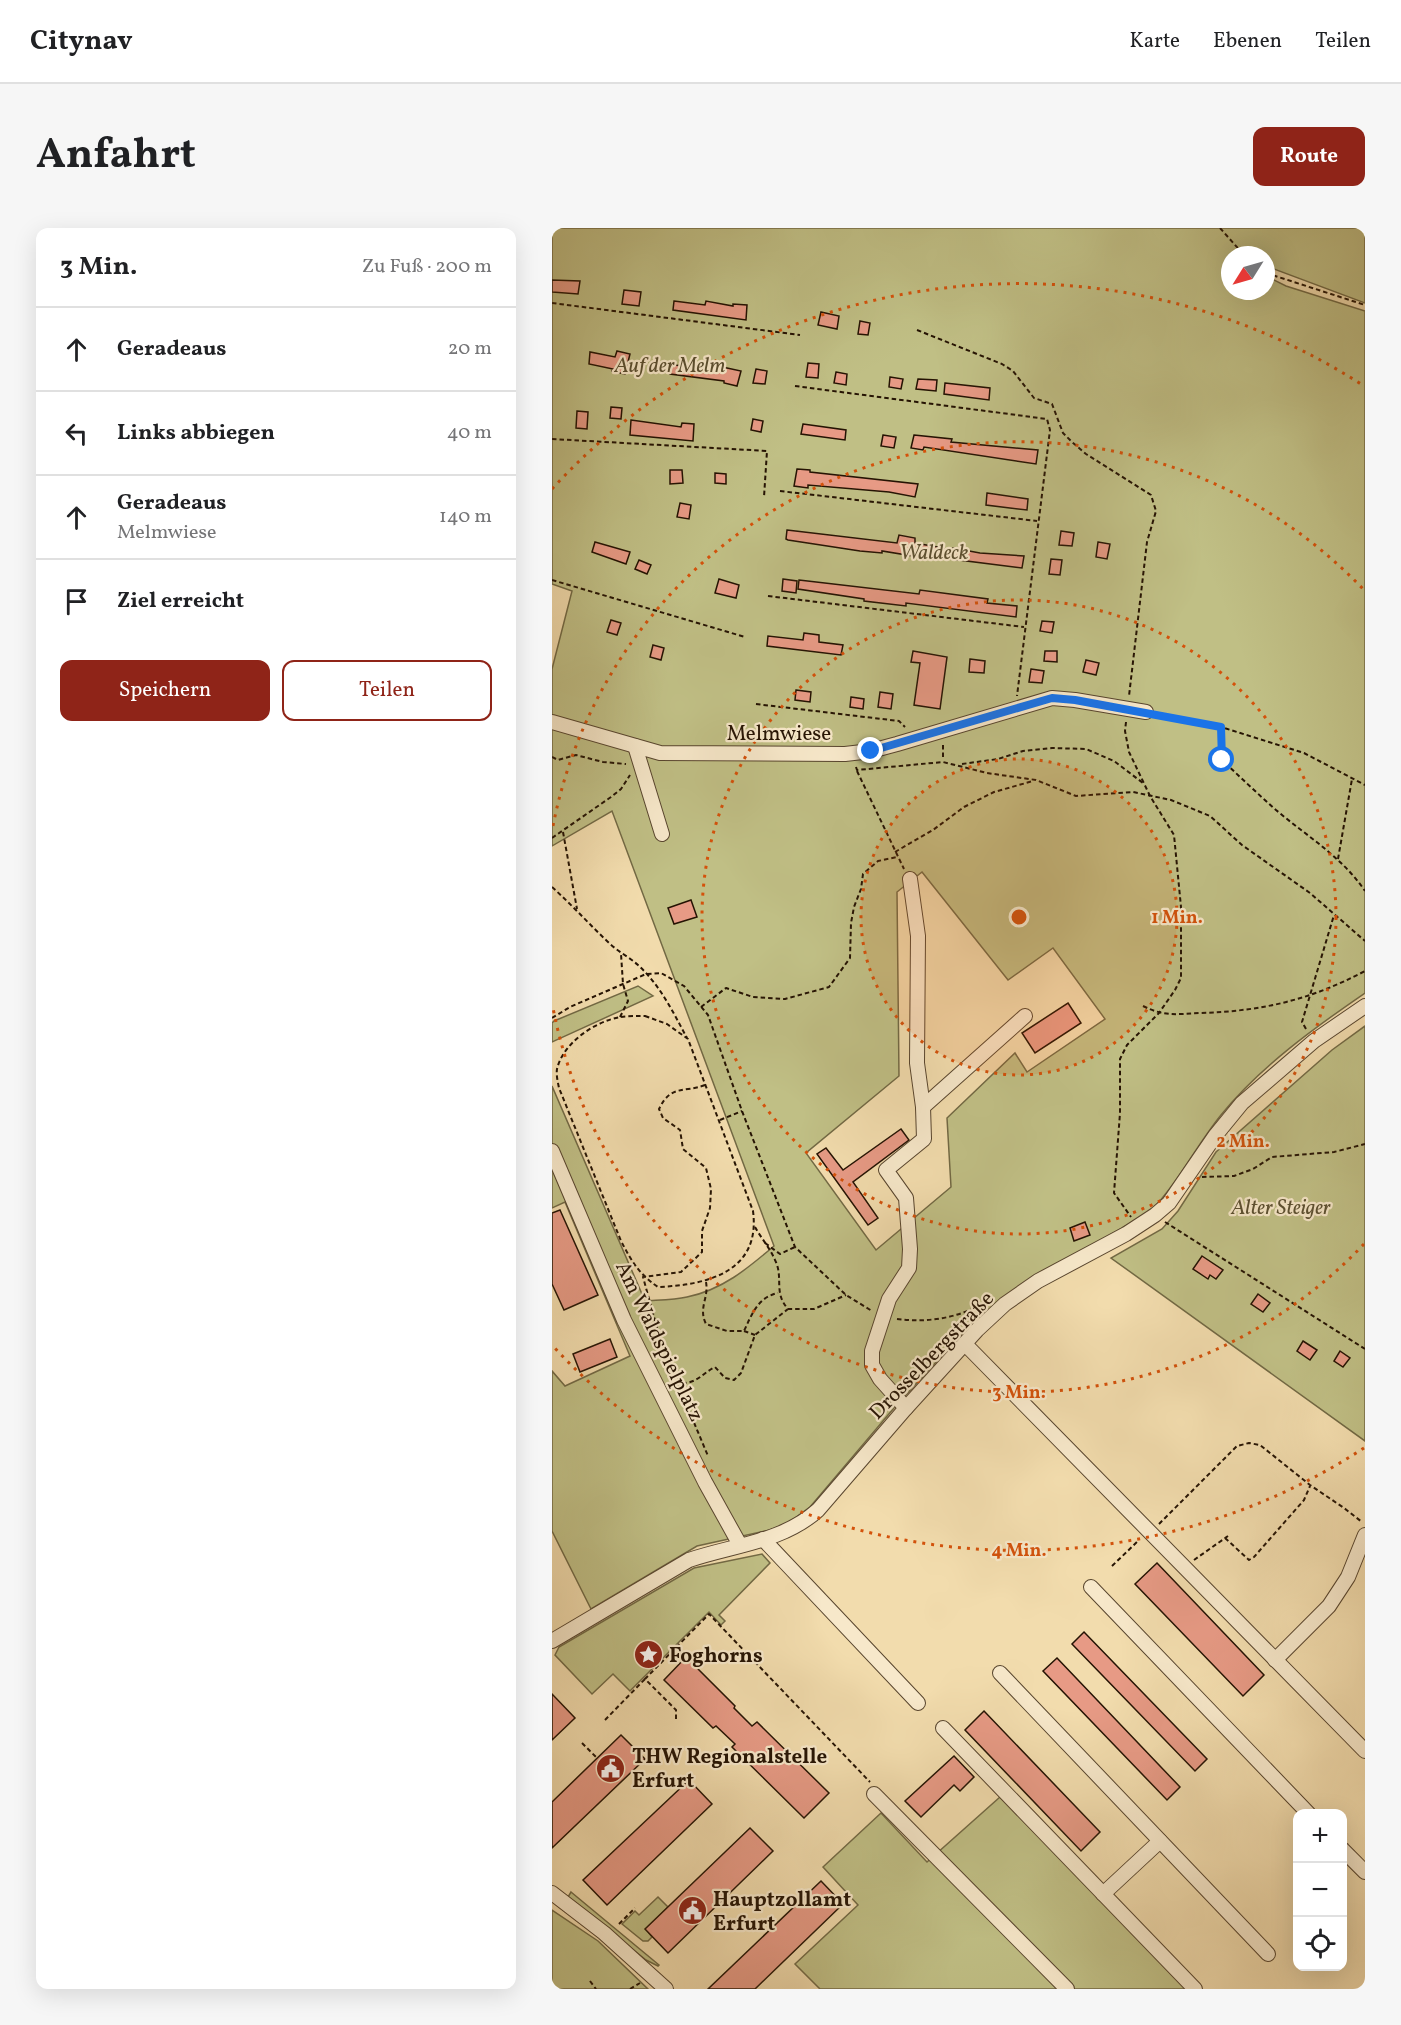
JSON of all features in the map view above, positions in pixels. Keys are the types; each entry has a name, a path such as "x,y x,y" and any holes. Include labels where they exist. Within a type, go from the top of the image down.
{"street":[{"name":"Melmwiese","path":"552,722 660,753 852,760 871,751 1052,698 1146,712"},
{"path":"635,746 662,834"},
{"path":"906,1408 880,1379 872,1365 872,1351 889,1299 909,1268 910,1249 906,1198 886,1170 924,1139 923,1107 917,1063 918,936 910,879"},
{"name":"Drosselbergstraße","path":"552,1641 689,1560 782,1534 806,1522 906,1408 1005,1304 1038,1281 1138,1227 1155,1215 1169,1203 1215,1136 1242,1103 1314,1041 1365,1006"},
{"path":"923,1107 1025,1016"},
{"name":"Am Waldspielplatz","path":"552,1151 624,1320 705,1482 740,1545"},
{"path":"965,1344 1365,1751"},
{"path":"1275,1660 1329,1606 1348,1577 1365,1535"},
{"path":"763,1539 918,1703"},
{"path":"1091,1587 1304,1809"},
{"path":"1000,1673 1268,1954"},
{"path":"943,1728 1195,1989"},
{"path":"872,1788 1066,1989"},
{"path":"1104,1894 1160,1841"},
{"path":"1347,1854 1365,1872"},
{"path":"552,1893 604,1933 666,1989"}],"path":[{"path":"1220,228 1236,246"},
{"path":"1275,276 1365,305"},
{"path":"552,303 800,335"},
{"path":"917,330 1002,364 1013,371 1035,398 1052,404 1062,433 1086,454 1150,495 1156,511 1147,542 1125,731 1129,752 1144,784 1174,835 1181,907 1181,978 1159,1013 1127,1045 1120,1059 1120,1113 1114,1193 1138,1227"},
{"path":"795,386 1047,419 1050,430 1024,627 1016,708"},
{"path":"552,439 767,451 764,496"},
{"path":"780,491 1038,521"},
{"path":"552,580 745,637"},
{"path":"768,596 1024,627"},
{"path":"756,704 899,721 905,727"},
{"path":"1146,712 1221,727 1304,753 1365,785"},
{"path":"1221,727 1222,760 1276,810 1338,859 1355,876 1365,891"},
{"path":"943,730 943,762"},
{"path":"552,757 558,760 576,755 615,764 631,764 635,746"},
{"path":"960,765 998,759 1023,751 1052,748 1086,749 1114,761 1144,784"},
{"path":"701,1007 726,988 753,997 785,999 829,987 850,958 851,923 861,890 863,874 878,861 898,859 852,760"},
{"path":"852,760 857,770"},
{"path":"857,770 943,762 987,773 1036,780 1076,796 1133,792 1171,800 1210,816 1242,845 1310,892 1365,940"},
{"path":"552,838 612,797 630,776"},
{"path":"1338,859 1352,778"},
{"path":"895,852 974,802 994,792 1036,780"},
{"path":"563,832 577,909"},
{"path":"552,887 577,909 610,944 646,974 664,997 687,1039 753,1211 755,1227 752,1244 731,1268 717,1278 706,1282 658,1287 643,1277 621,1241 559,1089 557,1070 573,1043 591,1028 620,1017 645,1016 667,1024 687,1039"},
{"path":"1314,1041 1302,1022 1334,915"},
{"path":"620,952 623,984 628,1001 620,1017"},
{"path":"1143,1006 1159,1013 1244,1011 1308,997 1365,971"},
{"path":"552,1018 570,1006 646,974 661,973 684,986 708,1015 742,1111 795,1246 846,1295 883,1317 921,1321 944,1318 969,1312 991,1299"},
{"path":"643,1277 681,1272 702,1252 702,1231 710,1208 711,1189 706,1168 683,1149 680,1130 663,1118 659,1109 663,1101 678,1089 705,1085"},
{"path":"719,1120 742,1111"},
{"path":"1179,1189 1194,1178 1234,1176 1253,1169 1272,1157 1334,1152 1365,1144"},
{"path":"1155,1215 1365,1349"},
{"path":"755,1227 776,1261 779,1280 778,1293 788,1309"},
{"path":"762,1241 780,1254 795,1246"},
{"path":"643,1277 662,1346 708,1453 705,1482"},
{"path":"706,1282 708,1291 702,1307 702,1316 706,1324 727,1331 744,1330 755,1335"},
{"path":"744,1330 762,1300 768,1295 778,1293"},
{"path":"675,1375 683,1383 692,1383 706,1371 715,1367 725,1378 734,1380 741,1373 755,1335 788,1309 814,1309 846,1295"},
{"path":"1112,1566 1177,1507 1237,1446 1249,1443 1260,1445 1310,1485 1365,1524"},
{"path":"1183,1567 1227,1537 1249,1560 1254,1557 1304,1500 1310,1485"},
{"path":"605,1720 709,1614 872,1788"},
{"path":"645,1679 676,1710 676,1719"},
{"path":"582,1743 597,1758"},
{"path":"619,1924 635,1908"},
{"path":"590,1981 596,1989"}],"green space":[{"path":"552,228 1365,228 1365,303 1275,269 1275,246 1221,246 1221,300 1275,300 1275,280 1365,311 1365,993 1307,1034 1236,1097 1150,1212 1023,1285 969,1326 894,1408 810,1507 788,1523 770,1530 697,1546 591,1609 552,1531 552,1371 565,1386 630,1356 565,1202 552,1208 552,1086 645,1301 682,1298 712,1289 744,1270 774,1246 612,811 552,846 552,669 572,591 552,584","holes":["922,872 1008,980 1053,948 1105,1019 1027,1072 1015,1053 947,1118 951,1187 876,1250 806,1153 899,1076 897,892"]},
{"path":"638,986 653,996 552,1042 552,1023 554,1021"},
{"name":"Alter Steiger","path":"1365,1026 1365,1441 1111,1258 1162,1229 1178,1211 1216,1152 1332,1050"},
{"path":"762,1554 770,1563 719,1615 725,1621 721,1625 709,1612 630,1691 613,1674 592,1694 555,1655 559,1647 694,1568"},
{"path":"1000,1797 1187,1989 820,1989 795,1964 858,1905 823,1867 881,1813 927,1862"},
{"path":"571,1892 659,1965 646,1960 568,1897"},
{"path":"658,1897 668,1907 646,1929 652,1937 648,1941 643,1941 622,1924 635,1911 639,1915"},
{"path":"552,1910 598,1941 648,1989 552,1989"}],"building":[{"path":"552,280 580,281 578,294 552,292"},
{"path":"624,290 641,292 639,306 622,304"},
{"path":"674,301 705,305 706,301 733,306 733,304 747,305 746,320 673,310"},
{"path":"821,312 839,316 837,329 818,325"},
{"path":"860,321 870,323 868,335 858,334"},
{"path":"617,351 630,354 625,374 589,364 590,352 615,357"},
{"path":"808,363 819,364 818,378 806,377"},
{"path":"671,365 741,371 737,386 724,383 724,381 670,374"},
{"path":"756,369 767,371 765,384 753,383"},
{"path":"836,372 847,374 846,385 834,383"},
{"path":"890,377 903,379 901,389 889,387"},
{"path":"918,379 937,380 936,391 916,389"},
{"path":"945,383 990,388 989,400 944,394"},
{"path":"611,407 622,408 621,419 610,418"},
{"path":"577,411 588,412 587,429 576,428"},
{"path":"753,419 763,421 761,432 751,430"},
{"path":"631,420 681,427 682,423 694,424 693,441 630,435"},
{"path":"803,424 846,430 845,440 801,434"},
{"path":"883,435 896,437 894,448 881,446"},
{"path":"914,435 952,439 951,442 1038,450 1036,464 924,447 923,450 911,448"},
{"path":"797,469 918,484 915,497 889,492 808,485 808,488 794,486"},
{"path":"670,470 682,470 683,483 670,484"},
{"path":"715,473 726,474 726,484 715,483"},
{"path":"987,493 1028,499 1027,510 986,505"},
{"path":"680,503 691,505 689,519 677,517"},
{"path":"787,530 897,543 899,535 915,538 915,543 944,548 942,559 913,553 913,556 882,551 882,553 860,551 788,540 786,539"},
{"path":"1061,531 1074,533 1072,546 1059,545"},
{"path":"595,542 630,552 626,564 592,552"},
{"path":"1098,542 1110,544 1107,559 1096,557"},
{"path":"953,548 980,553 1024,556 1022,568 951,559"},
{"path":"1051,559 1062,560 1060,575 1049,574"},
{"path":"639,560 651,565 647,574 635,569"},
{"path":"719,579 739,585 736,598 715,593"},
{"path":"783,579 797,581 796,593 782,591"},
{"path":"799,580 919,594 920,590 988,599 987,603 1017,606 1016,617 906,603 906,606 864,601 864,599 798,589"},
{"path":"611,620 621,623 617,635 607,632"},
{"path":"1042,621 1054,622 1052,633 1040,631"},
{"path":"804,633 819,635 819,642 843,645 841,655 767,646 768,636 803,640"},
{"path":"653,645 664,648 661,660 650,657"},
{"path":"913,651 947,657 940,709 914,705 920,663 911,662"},
{"path":"1045,651 1057,651 1057,662 1044,661"},
{"path":"970,659 985,661 984,673 969,672"},
{"path":"1086,660 1099,663 1096,675 1083,672"},
{"path":"1031,669 1044,671 1042,683 1029,682"},
{"path":"796,690 811,692 810,702 795,700"},
{"path":"880,692 893,694 891,709 878,707"},
{"path":"851,697 864,699 863,709 850,707"},
{"path":"691,900 697,917 674,924 668,908"},
{"path":"1068,1003 1081,1023 1035,1053 1022,1033"},
{"path":"901,1129 909,1140 853,1182 878,1218 868,1225 817,1154 826,1148 843,1170"},
{"path":"560,1210 598,1295 564,1310 552,1284 552,1213"},
{"path":"1085,1222 1090,1235 1074,1241 1070,1228"},
{"path":"1202,1256 1223,1270 1216,1279 1210,1275 1208,1279 1193,1269"},
{"path":"1258,1294 1270,1303 1263,1312 1251,1304"},
{"path":"610,1339 617,1357 580,1372 573,1354"},
{"path":"1303,1341 1317,1350 1310,1360 1297,1351"},
{"path":"1340,1351 1350,1358 1343,1367 1334,1361"},
{"path":"1157,1563 1264,1675 1243,1696 1135,1584"},
{"path":"1084,1632 1207,1759 1195,1771 1072,1644"},
{"path":"686,1657 752,1726 757,1722 829,1793 804,1818 732,1747 735,1744 716,1726 713,1728 664,1680"},
{"path":"1057,1658 1180,1787 1167,1800 1043,1671"},
{"path":"552,1694 575,1718 552,1740"},
{"path":"984,1711 1100,1832 1081,1851 965,1730"},
{"path":"621,1735 645,1759 552,1848 552,1802"},
{"path":"954,1756 974,1777 960,1791 954,1785 921,1817 905,1801"},
{"path":"689,1780 712,1804 607,1905 583,1880"},
{"path":"750,1828 773,1851 668,1953 645,1929"},
{"path":"821,1881 843,1904 755,1989 708,1989"}],"place":[{"name":"Foghorns","path":"648,1655"},
{"name":"THW Regionalstelle Erfurt","path":"611,1768"},
{"name":"Hauptzollamt Erfurt","path":"692,1911"}],"route":[{"path":"871,751 1052,698 1146,712 1221,727 1222,760"}],"park label":[{"name":"Auf der Melm","path":"670,365"},
{"name":"Waldeck","path":"934,552"}]}
